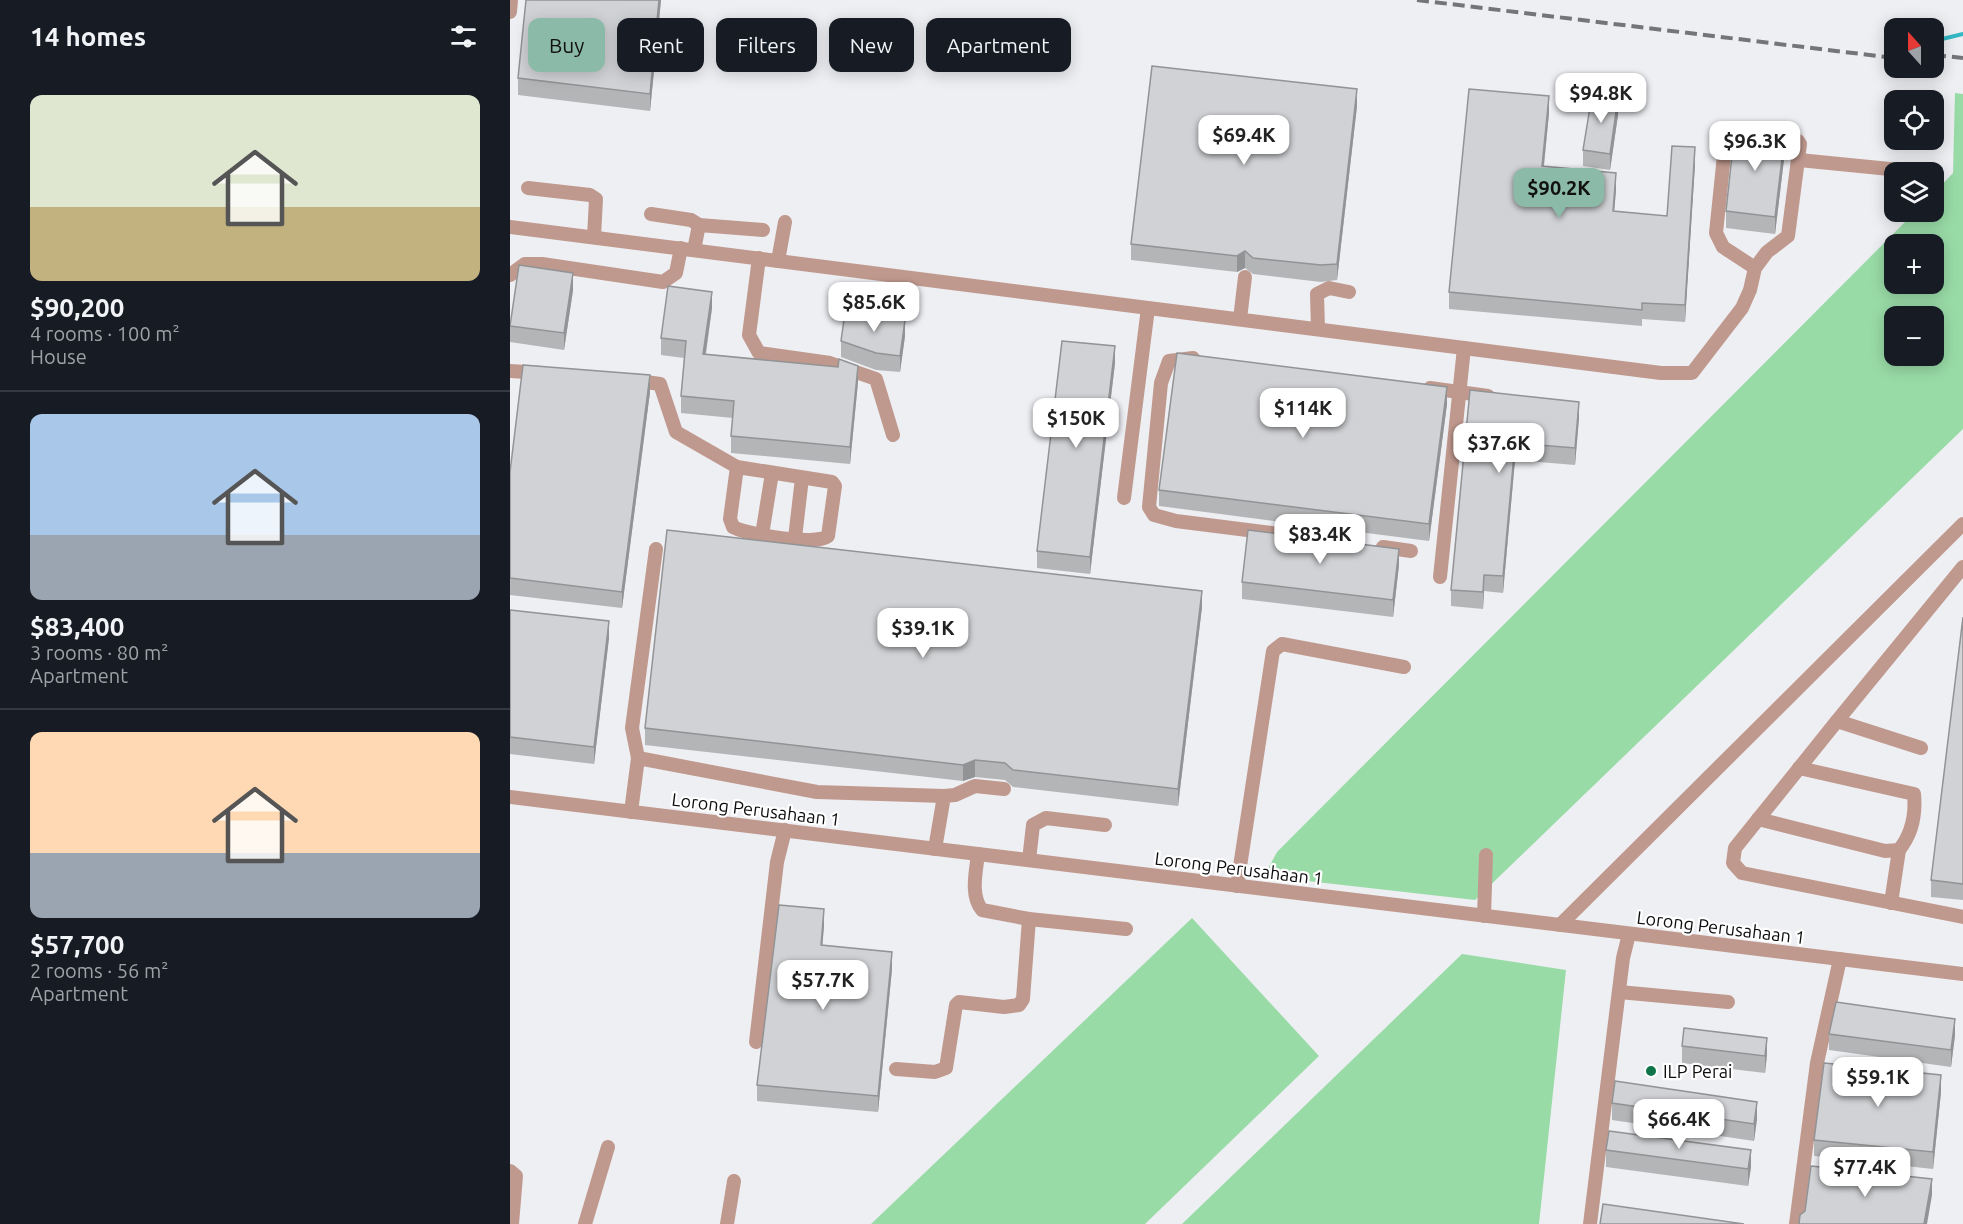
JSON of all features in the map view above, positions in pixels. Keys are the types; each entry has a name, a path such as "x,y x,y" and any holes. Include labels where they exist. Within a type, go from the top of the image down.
{"street":[{"path":"510,12 512,0"},
{"path":"510,227 1661,373 1692,374 1742,308 1750,290 1755,268 1767,252 1788,236 1801,149 1798,141 1736,132 1726,136 1716,233 1723,247 1755,268"},
{"path":"1799,160 1884,168"},
{"path":"528,188 590,195 596,199 594,237"},
{"path":"651,214 691,220 699,225 763,230"},
{"path":"778,261 785,222"},
{"path":"510,275 525,264 542,264 663,282 676,273 699,225"},
{"path":"759,258 749,335 752,345 759,353 830,363 876,379 893,435"},
{"path":"1240,319 1245,277"},
{"path":"1318,329 1317,294 1329,288 1349,292"},
{"path":"1125,498 1148,308"},
{"path":"1440,577 1464,348"},
{"path":"1208,360 1185,357 1169,361 1161,383 1149,507 1154,515 1176,521 1329,540"},
{"path":"510,371 555,374"},
{"path":"622,380 660,384 676,432 737,467 832,482 835,486 828,536 821,541 762,535 737,529 731,523 737,467"},
{"path":"1413,386 1506,399"},
{"path":"762,535 772,473"},
{"path":"795,538 802,478"},
{"path":"1560,925 1963,524"},
{"path":"1364,545 1411,551"},
{"path":"631,812 638,758 632,728 656,549"},
{"path":"1963,567 1758,819 1735,849 1733,863 1742,873 1963,917"},
{"path":"1237,886 1273,651 1282,644 1404,667"},
{"path":"1837,721 1921,748"},
{"path":"638,758 817,792 944,796 955,795 975,786 1004,789"},
{"path":"1798,768 1914,794 1915,807 1910,837 1899,850 1891,903"},
{"path":"935,849 944,796"},
{"name":"Lorong Perusahaan 1","path":"510,797 1963,974"},
{"path":"1029,860 1033,825 1046,819 1105,825"},
{"path":"1758,819 1885,851 1899,850"},
{"path":"756,1042 777,862 784,830"},
{"path":"978,854 974,887 978,905 989,913 1126,929"},
{"path":"1484,916 1486,855"},
{"path":"896,1069 935,1072 946,1068 956,1005 959,1002 1004,1007 1019,1005 1023,999 1029,919"},
{"path":"1590,1224 1618,992 1629,934"},
{"path":"1796,1224 1840,959"},
{"path":"1618,992 1728,1002"},
{"path":"585,1224 608,1147"},
{"path":"510,1171 516,1176 512,1224"},
{"path":"727,1224 734,1181"}],"green space":[{"path":"1955,93 1963,94 1963,429 1475,900 1264,876 1277,852 1884,243 1884,294 1944,294 1944,234 1893,234 1905,222 1944,222 1944,182 1953,173"},
{"path":"1192,918 1319,1056 1145,1224 871,1224"},
{"path":"1462,954 1566,970 1539,1224 1182,1224"}],"building":[{"path":"526,0 659,0 657,18 617,18 617,72 652,72 650,94 518,78"},
{"path":"1152,66 1357,89 1337,264 1321,265 1253,258 1245,251 1237,256 1131,244"},
{"path":"1469,89 1549,96 1542,166 1616,173 1613,211 1667,216 1672,146 1695,147 1685,305 1642,303 1642,310 1449,292"},
{"path":"1592,95 1618,98 1610,154 1583,150"},
{"path":"1735,128 1785,134 1775,217 1726,211"},
{"path":"519,265 573,273 564,333 510,326"},
{"path":"668,286 712,292 703,354 838,367 839,359 858,366 850,447 731,436 734,401 681,396 686,341 661,338"},
{"path":"845,312 905,320 900,356 876,353 841,341"},
{"path":"1062,341 1115,346 1090,557 1037,551"},
{"path":"1177,353 1447,387 1429,524 1159,490"},
{"path":"523,365 650,375 622,592 510,578 510,472"},
{"path":"1470,390 1579,402 1575,448 1515,443 1503,576 1484,575 1483,592 1451,590"},
{"path":"667,530 1202,591 1178,789 1013,770 1005,763 975,760 963,765 645,728"},
{"path":"1248,530 1399,549 1393,600 1242,582"},
{"path":"510,610 609,621 594,747 510,737"},
{"path":"1963,617 1963,884 1931,880"},
{"path":"779,905 824,909 821,945 892,952 878,1096 757,1085"},
{"path":"1836,1002 1955,1019 1951,1050 1829,1034"},
{"path":"1684,1028 1767,1038 1765,1056 1682,1046"},
{"path":"1824,1063 1941,1075 1933,1152 1814,1140"},
{"path":"1615,1081 1757,1102 1754,1124 1612,1103"},
{"path":"1609,1131 1751,1150 1748,1169 1606,1150"},
{"path":"1811,1166 1932,1179 1924,1224 1799,1224 1800,1215 1805,1211"},
{"path":"1603,1204 1744,1224 1600,1224"}],"waterway":[{"path":"1944,39 1963,34"}],"railway":[{"path":"1417,0 1884,57"},
{"path":"1944,56 1963,58"}],"place":[{"name":"ILP Perai","path":"1651,1071"}]}
